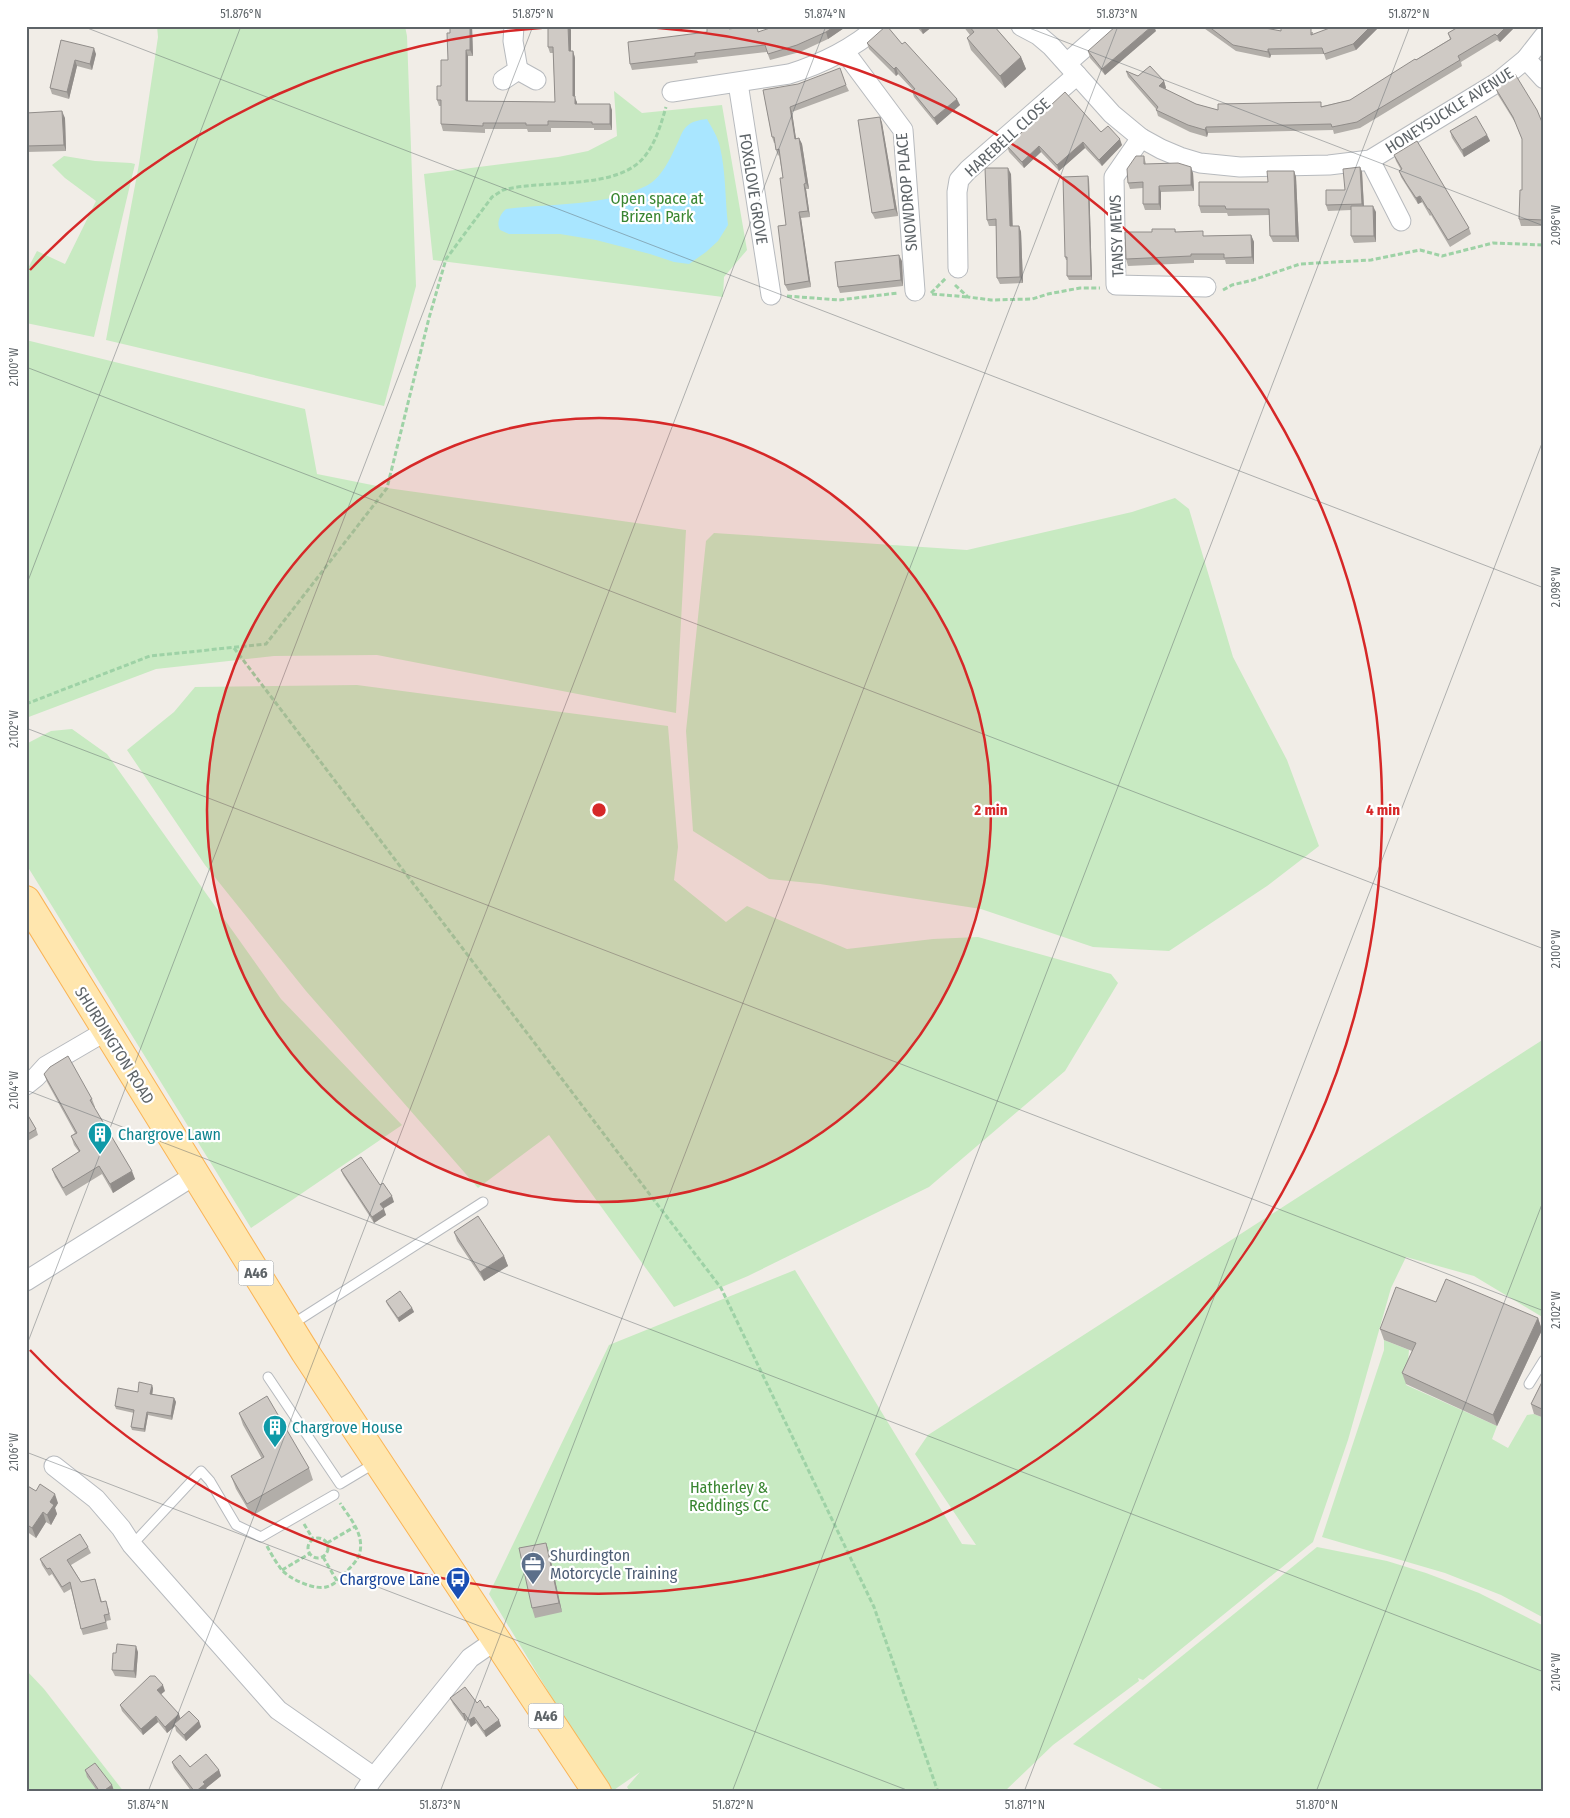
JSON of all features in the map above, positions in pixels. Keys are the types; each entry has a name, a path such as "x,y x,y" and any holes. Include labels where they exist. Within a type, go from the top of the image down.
{"main road":[{"name":"SHURDINGTON ROAD","path":"26,900 288,1326 597,1792"}],"street":[{"path":"514,26 511,75 536,80"},
{"path":"672,92 738,83 807,69 845,52 879,26"},
{"name":"HONEYSUCKLE AVENUE","path":"1020,26 1038,35 1072,69 1112,114 1141,138 1162,150 1180,157 1220,166 1302,166 1370,160 1498,82 1526,59 1544,36"},
{"path":"1072,69 1109,26"},
{"name":"SNOWDROP PLACE","path":"845,52 903,130 923,292"},
{"name":"HONEYSUCKLE AVENUE","path":"1526,59 1544,78"},
{"name":"HAREBELL CLOSE","path":"953,275 959,180 1072,69"},
{"name":"FOXGLOVE GROVE","path":"738,83 771,295"},
{"name":"TANSY MEWS","path":"1141,138 1114,177 1116,285 1213,290"},
{"name":"HONEYSUCKLE AVENUE","path":"1370,160 1401,221"},
{"path":"26,1085 46,1066 106,1031"},
{"path":"26,1281 195,1175"},
{"path":"54,1466 96,1499 121,1528 132,1545 278,1710 369,1784 470,1658 496,1640"}],"lane":[{"path":"288,1326 483,1202"},
{"path":"1529,1384 1544,1360"},
{"path":"268,1377 340,1484 377,1461"},
{"path":"132,1545 201,1471 210,1481 236,1526 261,1537 334,1495"}],"path":[{"path":"26,704 150,656 266,644 387,488 429,318 446,258 488,202 498,193 509,188 612,177 630,170 638,164 657,136 672,92"},
{"path":"1213,290 1253,280 1300,264 1371,260 1420,250 1442,256 1493,243 1544,245"},
{"path":"923,292 953,275 956,287 968,297"},
{"path":"771,295 839,300 923,292 991,300 1032,300 1048,294 1080,288 1116,285"},
{"path":"234,648 721,1288 874,1607 938,1792"},
{"path":"261,1537 282,1570 293,1580 325,1587 337,1581 350,1568 360,1552 356,1526 334,1495"},
{"path":"327,1543 356,1526"},
{"path":"320,1538 327,1543 328,1551 323,1557 315,1558 309,1554 308,1546 313,1539 320,1538"},
{"path":"282,1570 309,1554"},
{"path":"323,1557 337,1581"}],"green space":[{"path":"157,26 405,26 407,36 416,286 384,406 106,340 139,164 158,37"},
{"name":"Open space at Brizen Park","path":"614,91 642,113 722,105 747,250 724,277 723,297 433,260 424,174 558,157 588,151 617,136"},
{"path":"64,156 135,164 94,337 26,323 26,272 37,251 65,264 96,201 65,178 52,165"},
{"path":"26,340 305,409 317,474 387,488 686,530 676,713 377,655 274,656 156,669 26,718"},
{"path":"1175,498 1189,509 1233,657 1287,760 1319,846 1267,886 1169,951 1093,947 981,909 820,884 769,879 693,831 686,731 706,541 714,533 967,550 1132,512"},
{"path":"357,685 668,726 678,847 674,880 726,922 747,906 847,949 933,939 978,937 1111,974 1118,983 1065,1071 929,1187 748,1276 674,1307 549,1135 478,1188 306,991 205,865 127,750 174,712 195,687"},
{"path":"72,729 107,754 281,999 402,1125 251,1228 26,864 26,744 51,731"},
{"name":"Hatherley & Reddings CC","path":"1544,1039 1544,1318 1474,1276 1406,1257 1391,1288 1348,1440 1313,1542 1143,1680 1138,1678 1139,1681 1053,1745 1004,1792 630,1792 627,1787 640,1772 609,1792 489,1594 609,1345 795,1270 962,1544 976,1545 915,1454 928,1435"},
{"path":"1384,1340 1409,1350 1406,1385 1497,1426 1492,1439 1508,1448 1527,1415 1534,1414 1544,1418 1544,1618 1501,1595 1445,1573 1322,1537 1384,1350"},
{"path":"1317,1547 1387,1561 1426,1573 1479,1593 1544,1626 1544,1792 1168,1792 1073,1744"},
{"path":"26,1670 44,1689 124,1792 26,1792"}],"water":[{"path":"707,119 718,140 722,157 728,225 718,241 689,264 674,262 596,240 560,234 509,234 500,230 499,219 506,209 595,201 630,193 646,186 656,179 664,168 686,127 698,120"}],"building":[{"path":"450,26 470,26 470,50 466,50 466,101 555,102 553,47 548,47 548,26 568,26 569,51 573,51 573,96 575,96 575,104 610,104 610,124 548,121 548,125 526,125 526,123 483,123 483,126 441,124 441,100 437,100 437,86 441,86 441,60 448,60 447,33 450,33"},
{"path":"729,26 729,29 757,26 758,32 776,26 777,28 781,26 835,26 797,45 768,54 765,45 695,53 695,56 630,64 628,42 707,32 707,28"},
{"path":"886,26 902,44 905,42 957,99 934,118 912,91 915,89 896,67 894,69 867,43"},
{"path":"969,26 994,26 1021,57 1000,76 967,38 974,32"},
{"path":"1116,26 1152,26 1102,69 1088,51"},
{"path":"1208,26 1255,26 1281,31 1281,26 1311,26 1311,35 1335,26 1371,26 1353,44 1324,54 1322,48 1268,49 1268,52 1233,45"},
{"path":"1460,26 1507,26 1497,36 1495,34 1458,56 1460,60 1357,122 1332,127 1331,124 1206,127 1205,130 1188,125 1156,110 1158,107 1126,71 1138,76 1150,66 1164,81 1159,86 1196,104 1218,110 1218,104 1321,102 1321,107 1350,100 1451,39 1448,33"},
{"path":"61,40 94,48 90,64 75,60 67,92 50,88"},
{"path":"840,68 846,85 790,107 795,139 799,138 806,183 804,184 808,211 799,212 809,281 785,285 778,226 786,225 780,178 783,178 779,149 776,150 774,137 772,137 763,90 798,84"},
{"path":"1515,74 1537,110 1544,127 1544,220 1519,219 1520,190 1522,190 1522,139 1513,117 1496,89"},
{"path":"1065,92 1101,132 1108,126 1120,139 1099,160 1083,142 1057,165 1039,146 1022,162 1007,146"},
{"path":"62,111 64,145 26,146 26,113"},
{"path":"1476,116 1487,135 1462,150 1450,131"},
{"path":"880,117 895,209 872,213 858,120"},
{"path":"1417,141 1469,228 1448,240 1420,196 1416,198 1399,171 1402,169 1394,155"},
{"path":"1136,156 1144,156 1144,164 1178,163 1191,167 1191,185 1159,186 1159,204 1143,204 1143,182 1128,183 1127,169"},
{"path":"1360,167 1362,204 1326,205 1326,190 1345,190 1343,169"},
{"path":"985,168 1008,168 1010,226 1019,226 1020,277 997,278 996,219 987,220"},
{"path":"1267,171 1294,171 1296,236 1270,236 1269,209 1226,209 1225,206 1199,206 1199,182 1268,182"},
{"path":"1088,176 1091,276 1067,276 1063,177"},
{"path":"1351,206 1373,206 1374,236 1351,236"},
{"path":"1152,229 1175,229 1175,232 1203,231 1203,236 1251,235 1252,257 1224,258 1224,254 1191,254 1191,256 1126,259 1125,232 1152,232"},
{"path":"899,255 901,280 838,287 835,262"},
{"path":"68,1056 92,1099 90,1100 132,1171 110,1184 99,1166 63,1188 52,1169 80,1151 71,1136 77,1133 44,1074 50,1067"},
{"path":"26,1112 36,1129 26,1135"},
{"path":"361,1157 380,1185 383,1183 392,1196 380,1204 384,1209 372,1217 341,1170"},
{"path":"478,1216 504,1256 480,1272 454,1232"},
{"path":"1446,1279 1538,1318 1493,1415 1402,1373 1416,1343 1380,1329 1396,1287 1436,1302"},
{"path":"400,1291 412,1308 398,1318 386,1301"},
{"path":"1544,1378 1544,1410 1531,1404"},
{"path":"139,1382 152,1385 150,1394 174,1398 171,1416 147,1412 144,1429 131,1427 134,1410 115,1406 118,1388 138,1392"},
{"name":"Chargrove House","path":"267,1396 309,1468 247,1504 231,1476 264,1457 239,1413"},
{"path":"40,1484 55,1494 50,1502 54,1505 47,1515 43,1512 32,1528 26,1524 26,1485 36,1491"},
{"path":"80,1534 88,1547 67,1560 81,1582 95,1579 101,1602 106,1601 109,1614 104,1615 106,1622 81,1629 70,1582 62,1587 50,1568 47,1569 40,1559"},
{"path":"546,1543 559,1603 532,1608 519,1548"},
{"path":"117,1644 136,1646 134,1671 112,1670 113,1653 116,1653"},
{"path":"150,1676 155,1676 163,1685 157,1690 179,1714 165,1727 156,1716 141,1729 120,1705"},
{"path":"465,1687 477,1703 480,1700 485,1708 488,1706 499,1720 484,1731 474,1717 469,1720 450,1698"},
{"path":"189,1711 199,1721 184,1735 174,1724"},
{"path":"206,1754 219,1770 203,1782 205,1784 195,1792 172,1762 180,1755 190,1767"},
{"path":"95,1763 112,1785 102,1792 100,1792 85,1770"}],"place":[{"name":"Chargrove Lawn","path":"100,1155"},
{"name":"Chargrove House","path":"275,1448"},
{"name":"Shurdington Motorcycle Training","path":"533,1585"},
{"name":"Chargrove Lane","path":"458,1600"}]}
